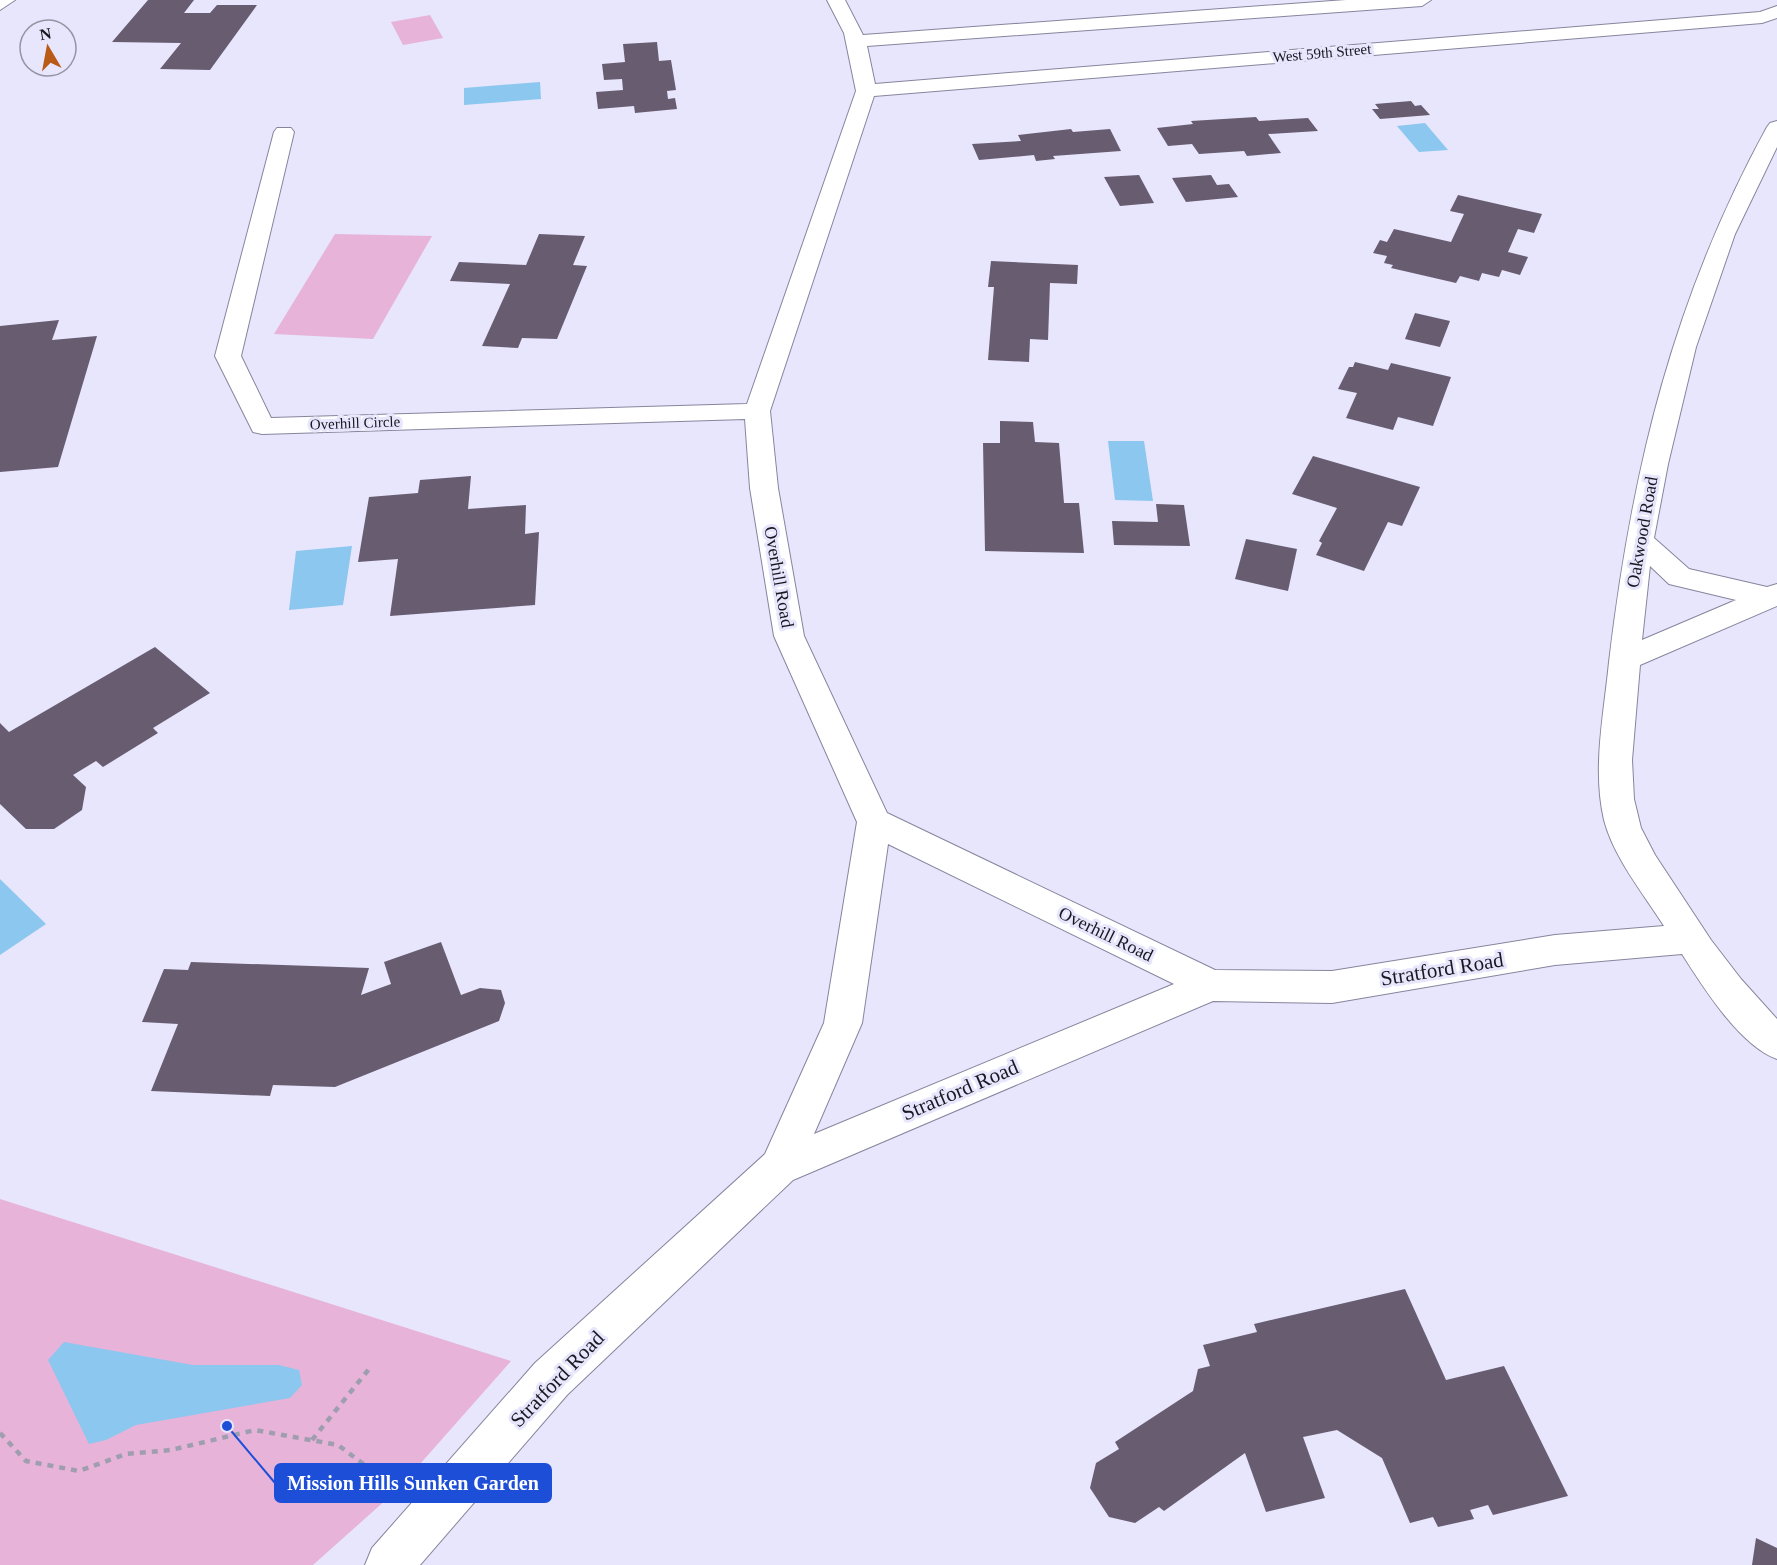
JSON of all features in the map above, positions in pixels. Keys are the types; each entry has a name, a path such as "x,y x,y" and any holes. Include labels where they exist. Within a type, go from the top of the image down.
{"street":[{"path":"0,4 6,0"},
{"name":"Overhill Road","path":"836,0 848,17 858,41 866,91 757,411 764,488 789,636 874,822 1211,985"},
{"path":"858,41 1422,0"},
{"name":"West 59th Street","path":"866,91 1772,17"},
{"name":"Oakwood Road","path":"1777,127 1727,226 1702,292 1670,398 1632,583 1626,659 1613,762 1621,821 1640,860 1690,939 1762,1030 1777,1043"},
{"name":"Overhill Circle","path":"284,132 228,356 262,426 757,411"},
{"path":"1640,541 1679,578 1772,595"},
{"path":"1626,659 1772,595"},
{"path":"779,1167 843,1023 874,822"},
{"name":"Stratford Road","path":"389,1565 551,1379 779,1167 1211,985 1332,987 1555,950 1690,939"}],"path":[{"path":"311,1440 369,1369"},
{"path":"0,1433 26,1461 79,1471 126,1454 171,1450 255,1430 338,1445 398,1490"}],"shaded area":[{"path":"430,15 443,38 403,45 391,22"},
{"path":"335,234 432,236 373,339 274,334"},
{"path":"0,1199 511,1361 397,1490 313,1565 0,1565"}],"water":[{"path":"540,82 541,99 464,105 464,88"},
{"path":"1425,123 1448,150 1419,152 1397,126"},
{"path":"1108,441 1144,441 1153,501 1115,500"},
{"path":"352,546 343,605 289,610 296,551"},
{"path":"0,879 46,924 0,955"},
{"path":"64,1342 193,1365 279,1365 299,1370 302,1385 290,1398 136,1425 106,1440 89,1444 48,1360"}],"building":[{"path":"148,0 194,0 184,13 210,13 217,5 257,5 210,70 160,69 181,43 112,42"},
{"path":"657,42 659,61 671,60 676,90 667,91 668,99 675,98 677,109 635,113 634,106 598,109 596,92 623,90 622,79 604,80 602,64 625,62 623,44"},
{"path":"1411,101 1415,106 1421,105 1430,115 1380,119 1372,109 1379,109 1375,104"},
{"path":"1256,117 1259,121 1308,118 1318,131 1268,134 1281,153 1247,156 1244,151 1199,154 1192,144 1168,146 1157,128 1193,124 1191,121"},
{"path":"1071,129 1073,132 1110,129 1121,151 1053,156 1055,159 1036,161 1034,155 979,160 972,144 1021,141 1018,135"},
{"path":"1139,175 1154,203 1120,206 1104,177"},
{"path":"1211,175 1217,185 1229,184 1238,197 1186,202 1172,178"},
{"path":"1458,195 1542,214 1534,233 1518,229 1508,252 1528,257 1520,275 1502,270 1499,277 1482,273 1479,281 1460,276 1456,283 1391,268 1393,265 1384,263 1387,256 1373,253 1380,240 1387,242 1394,229 1451,242 1464,214 1450,211"},
{"path":"539,234 585,236 573,265 587,266 557,339 522,338 518,348 482,346 510,284 450,281 459,262 526,265"},
{"path":"991,261 1078,265 1077,284 1050,283 1048,340 1030,339 1029,362 988,360 994,287 988,287"},
{"path":"1415,313 1450,321 1440,347 1405,339"},
{"path":"59,320 52,340 97,336 58,467 0,472 0,326"},
{"path":"1355,362 1388,370 1391,363 1451,377 1433,426 1398,417 1393,430 1346,418 1357,393 1338,389 1349,367 1353,367"},
{"path":"1000,421 1033,422 1035,442 1059,443 1064,503 1079,503 1084,553 985,551 983,443 1000,443"},
{"path":"1313,456 1420,487 1402,526 1388,522 1364,571 1316,555 1322,543 1319,541 1337,508 1292,494"},
{"path":"471,476 468,509 526,505 525,534 539,532 535,605 390,616 398,559 358,562 369,497 418,493 420,480"},
{"path":"1156,504 1184,505 1190,546 1114,545 1112,521 1158,522"},
{"path":"1246,539 1297,549 1288,591 1235,579"},
{"path":"155,647 210,693 153,728 158,733 103,767 96,761 73,775 86,787 82,810 54,829 26,829 0,804 0,723 9,732"},
{"path":"441,942 461,995 480,988 501,990 505,1003 499,1021 335,1087 273,1085 270,1096 151,1091 178,1024 142,1022 164,969 188,970 191,962 369,968 361,995 391,984 384,962"},
{"path":"1405,1289 1446,1380 1504,1366 1568,1496 1493,1515 1488,1505 1470,1510 1474,1519 1438,1527 1433,1517 1410,1523 1382,1458 1337,1430 1303,1437 1325,1498 1266,1512 1245,1453 1164,1511 1159,1507 1135,1523 1109,1517 1090,1488 1096,1463 1119,1449 1115,1442 1193,1391 1198,1369 1210,1366 1203,1345 1257,1332 1254,1324"},
{"path":"1756,1538 1777,1548 1777,1565 1752,1565"}],"place":[{"name":"Mission Hills Sunken Garden","path":"227,1426"}]}
